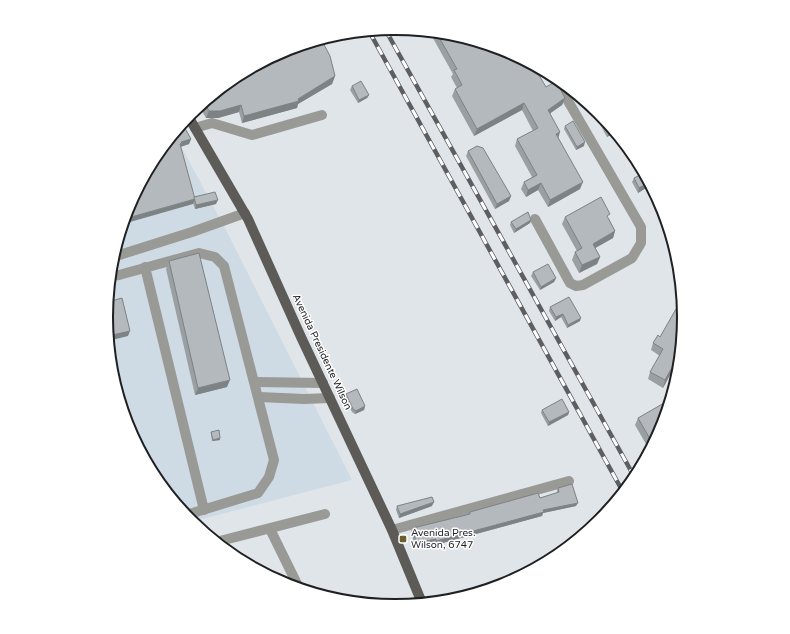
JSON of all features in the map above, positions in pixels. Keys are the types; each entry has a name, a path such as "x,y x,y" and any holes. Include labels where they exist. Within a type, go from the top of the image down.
{"main road":[{"name":"Avenida Presidente Wilson","path":"192,122 245,213 392,530 420,598"}],"street":[{"path":"535,218 570,283 576,286 583,285 632,258 641,243 641,227 560,89"},
{"path":"195,128 212,124 252,135 322,115"},
{"path":"120,254 192,232 245,213"},
{"path":"116,276 199,253 215,257 224,266 274,460 269,477 258,493 193,513"},
{"path":"145,267 204,510"},
{"path":"255,382 323,383"},
{"path":"259,397 304,400 330,398"},
{"path":"392,530 570,481"},
{"path":"222,541 270,530 325,514"},
{"path":"270,530 296,581"}],"shaded area":[{"path":"182,148 225,228 352,480 200,520 171,489 151,458 134,425 118,372 115,354 113,317 115,280 118,262 128,226 142,192 166,152"}],"building":[{"path":"440,38 486,50 503,56 539,75 546,87 552,83 560,88 565,98 548,110 560,132 556,134 583,182 550,200 541,183 528,190 524,182 537,175 517,139 538,128 524,103 477,129 455,89 462,85 454,70 457,69"},
{"path":"324,44 330,56 335,76 298,99 299,101 244,116 241,105 220,111 209,111 207,107 223,93 254,73 287,56"},
{"path":"361,81 369,95 359,100 352,86"},
{"path":"573,121 585,142 577,147 565,126"},
{"path":"185,129 191,139 181,142 182,143 180,144 195,199 131,217 151,176 171,145"},
{"path":"477,146 483,148 511,196 497,204 468,151"},
{"path":"639,176 644,185 639,188 634,178"},
{"path":"215,192 218,200 196,205 194,197"},
{"path":"601,197 610,214 607,216 615,231 593,244 600,257 582,265 575,252 582,248 565,217"},
{"path":"528,212 531,220 516,229 511,222"},
{"path":"199,253 230,380 198,388 169,261"},
{"path":"548,264 556,278 541,287 533,272"},
{"path":"569,297 581,318 568,325 563,314 556,317 550,307"},
{"path":"122,298 130,331 114,335 114,300"},
{"path":"677,309 675,354 673,365 665,380 650,372 663,349 653,343 658,335 660,337"},
{"path":"357,389 365,406 356,411 353,409 346,394"},
{"path":"562,399 569,412 549,422 542,410"},
{"path":"663,403 650,438 638,418"},
{"path":"219,430 220,438 213,440 211,432"},
{"path":"572,484 578,503 543,510 544,512 436,541 436,539 416,543 413,528 470,514 470,512 538,493 540,498 559,492 558,488"},
{"path":"432,497 434,502 400,514 397,506"}],"railway":[{"path":"389,35 631,471"},
{"path":"372,36 620,487"}],"place":[{"name":"Avenida Pres. Wilson, 6747","path":"403,539"}]}
